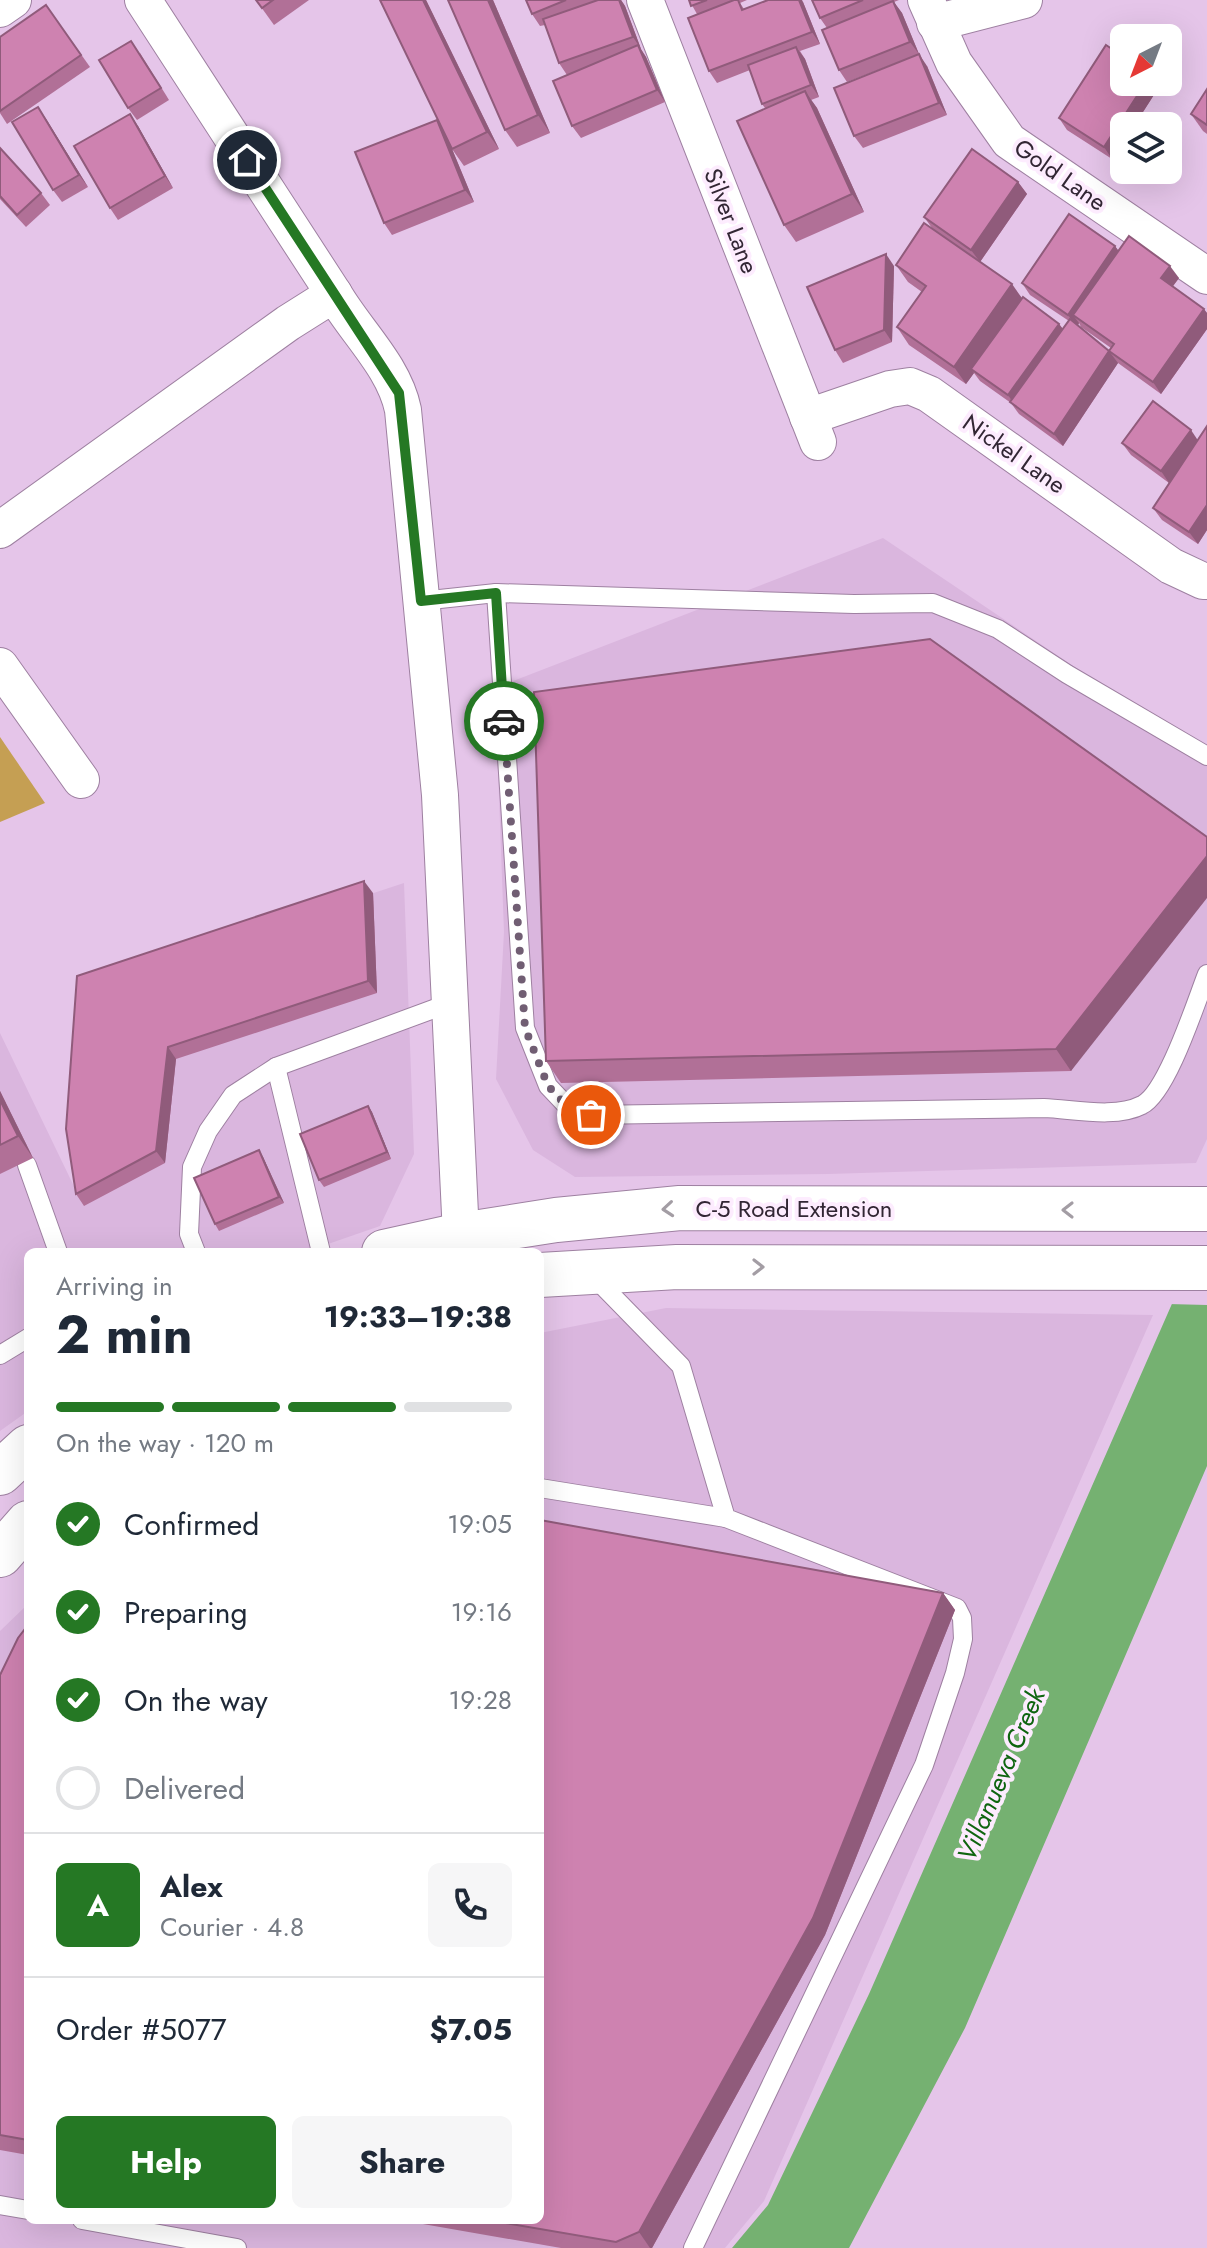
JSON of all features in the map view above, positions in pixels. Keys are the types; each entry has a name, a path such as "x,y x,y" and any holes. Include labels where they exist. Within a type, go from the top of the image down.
{"main road":[{"name":"C-5 Road Extension","path":"402,1248 556,1220 680,1208 1207,1209"},
{"path":"544,1275 677,1267 1207,1268"},
{"path":"0,1473 24,1451"},
{"path":"0,1555 24,1528"}],"street":[{"path":"0,9 13,0"},
{"path":"143,0 399,393 440,795 461,1235"},
{"name":"Silver Lane","path":"645,0 813,430"},
{"path":"930,12 1024,0"},
{"name":"Gold Lane","path":"930,12 954,63 1009,141 1207,276"},
{"path":"0,530 288,323 334,294"},
{"name":"Nickel Lane","path":"813,430 890,389 910,386 929,394 1171,566 1207,581"},
{"path":"0,666 81,780"}],"lane":[{"path":"421,601 496,593 854,604 933,603 998,629 1067,674 1207,756"},
{"path":"496,593 525,1028 548,1086 566,1105 591,1115 1044,1108 1119,1111 1143,1105 1157,1092 1207,974"},
{"path":"194,1248 189,1234 192,1167 233,1095 276,1067 450,1003"},
{"path":"276,1067 320,1248"},
{"path":"27,1165 57,1248"},
{"path":"588,1271 681,1366 726,1518"},
{"path":"0,1355 24,1340"},
{"path":"544,1489 726,1518 957,1608 962,1618 963,1639 955,1673 924,1765 693,2248"},
{"path":"0,2205 24,2209"},
{"path":"104,2224 237,2248"}],"shaded area":[{"path":"883,538 1207,756 1207,1139 1196,1163 828,1174 575,1177 533,1150 496,1079 504,932 495,688"},
{"path":"0,737 45,803 0,822"},
{"path":"404,883 414,1154 380,1226 317,1248 24,1248 24,1414 0,1431 0,1033 82,1203 86,988"},
{"path":"666,1308 1153,1315 764,2201 725,2248 0,2248 0,1631 24,1608 24,2224 544,2224 544,1332"}],"water":[{"name":"Villanueva Creek","path":"1207,1224 1207,1466 965,2028 849,2248 732,2248 768,2205 869,1994"}],"pier":[{"path":"1207,1220 1207,1305 1168,1304 1203,1223"}],"building":[{"path":"256,0 273,0 262,8"},
{"path":"380,0 423,0 487,132 452,149"},
{"path":"448,0 488,0 538,115 505,130"},
{"path":"526,0 566,0 532,14"},
{"path":"598,0 619,0 633,37 559,63 543,19"},
{"path":"689,0 707,0 691,6"},
{"path":"738,0 742,10 768,0 799,0 812,32 709,71 688,18"},
{"path":"812,0 863,0 820,18"},
{"path":"893,1 910,42 839,70 822,30"},
{"path":"46,5 81,55 0,111 0,37"},
{"path":"131,41 161,88 128,108 99,60"},
{"path":"638,45 657,90 572,126 553,81"},
{"path":"1106,45 1110,48 1110,96 1137,96 1127,112 1110,112 1110,138 1104,147 1059,118"},
{"path":"796,47 811,85 762,104 748,65"},
{"path":"919,54 939,103 854,136 834,88"},
{"path":"1207,89 1207,125 1191,114"},
{"path":"805,91 852,194 784,225 737,121"},
{"path":"38,107 79,175 53,190 12,122"},
{"path":"130,114 165,176 110,208 74,146"},
{"path":"437,120 465,190 384,223 355,152"},
{"path":"0,148 41,193 17,215 0,196"},
{"path":"972,149 1018,182 971,250 924,217"},
{"path":"1069,214 1115,246 1068,315 1022,283"},
{"path":"924,223 1012,284 954,367 897,327 926,286 896,265"},
{"path":"1129,236 1170,266 1161,278 1204,309 1153,382 1109,351 1114,344 1073,315"},
{"path":"886,254 884,330 835,350 807,287"},
{"path":"1023,297 1059,324 1008,395 971,369"},
{"path":"1070,319 1109,351 1054,434 1010,402"},
{"path":"1153,401 1191,430 1161,471 1122,443"},
{"path":"1207,426 1207,505 1189,532 1153,508"},
{"path":"930,639 1207,837 1207,856 1056,1049 546,1061 534,692"},
{"path":"364,881 368,981 168,1047 156,1151 76,1194 66,1129 77,976"},
{"path":"0,1100 18,1136 0,1145"},
{"path":"368,1106 387,1152 319,1180 300,1134"},
{"path":"259,1150 279,1197 215,1224 194,1178"},
{"path":"544,1521 943,1593 813,1918 639,2232 616,2242 511,2224 544,2224"},
{"path":"24,1630 24,2139 0,2135 0,1675"}],"way so far":[{"path":"504,721 525,1028 548,1086 566,1105 591,1115"}],"route":[{"path":"247,160 399,393 421,601 496,593 504,721"}]}
